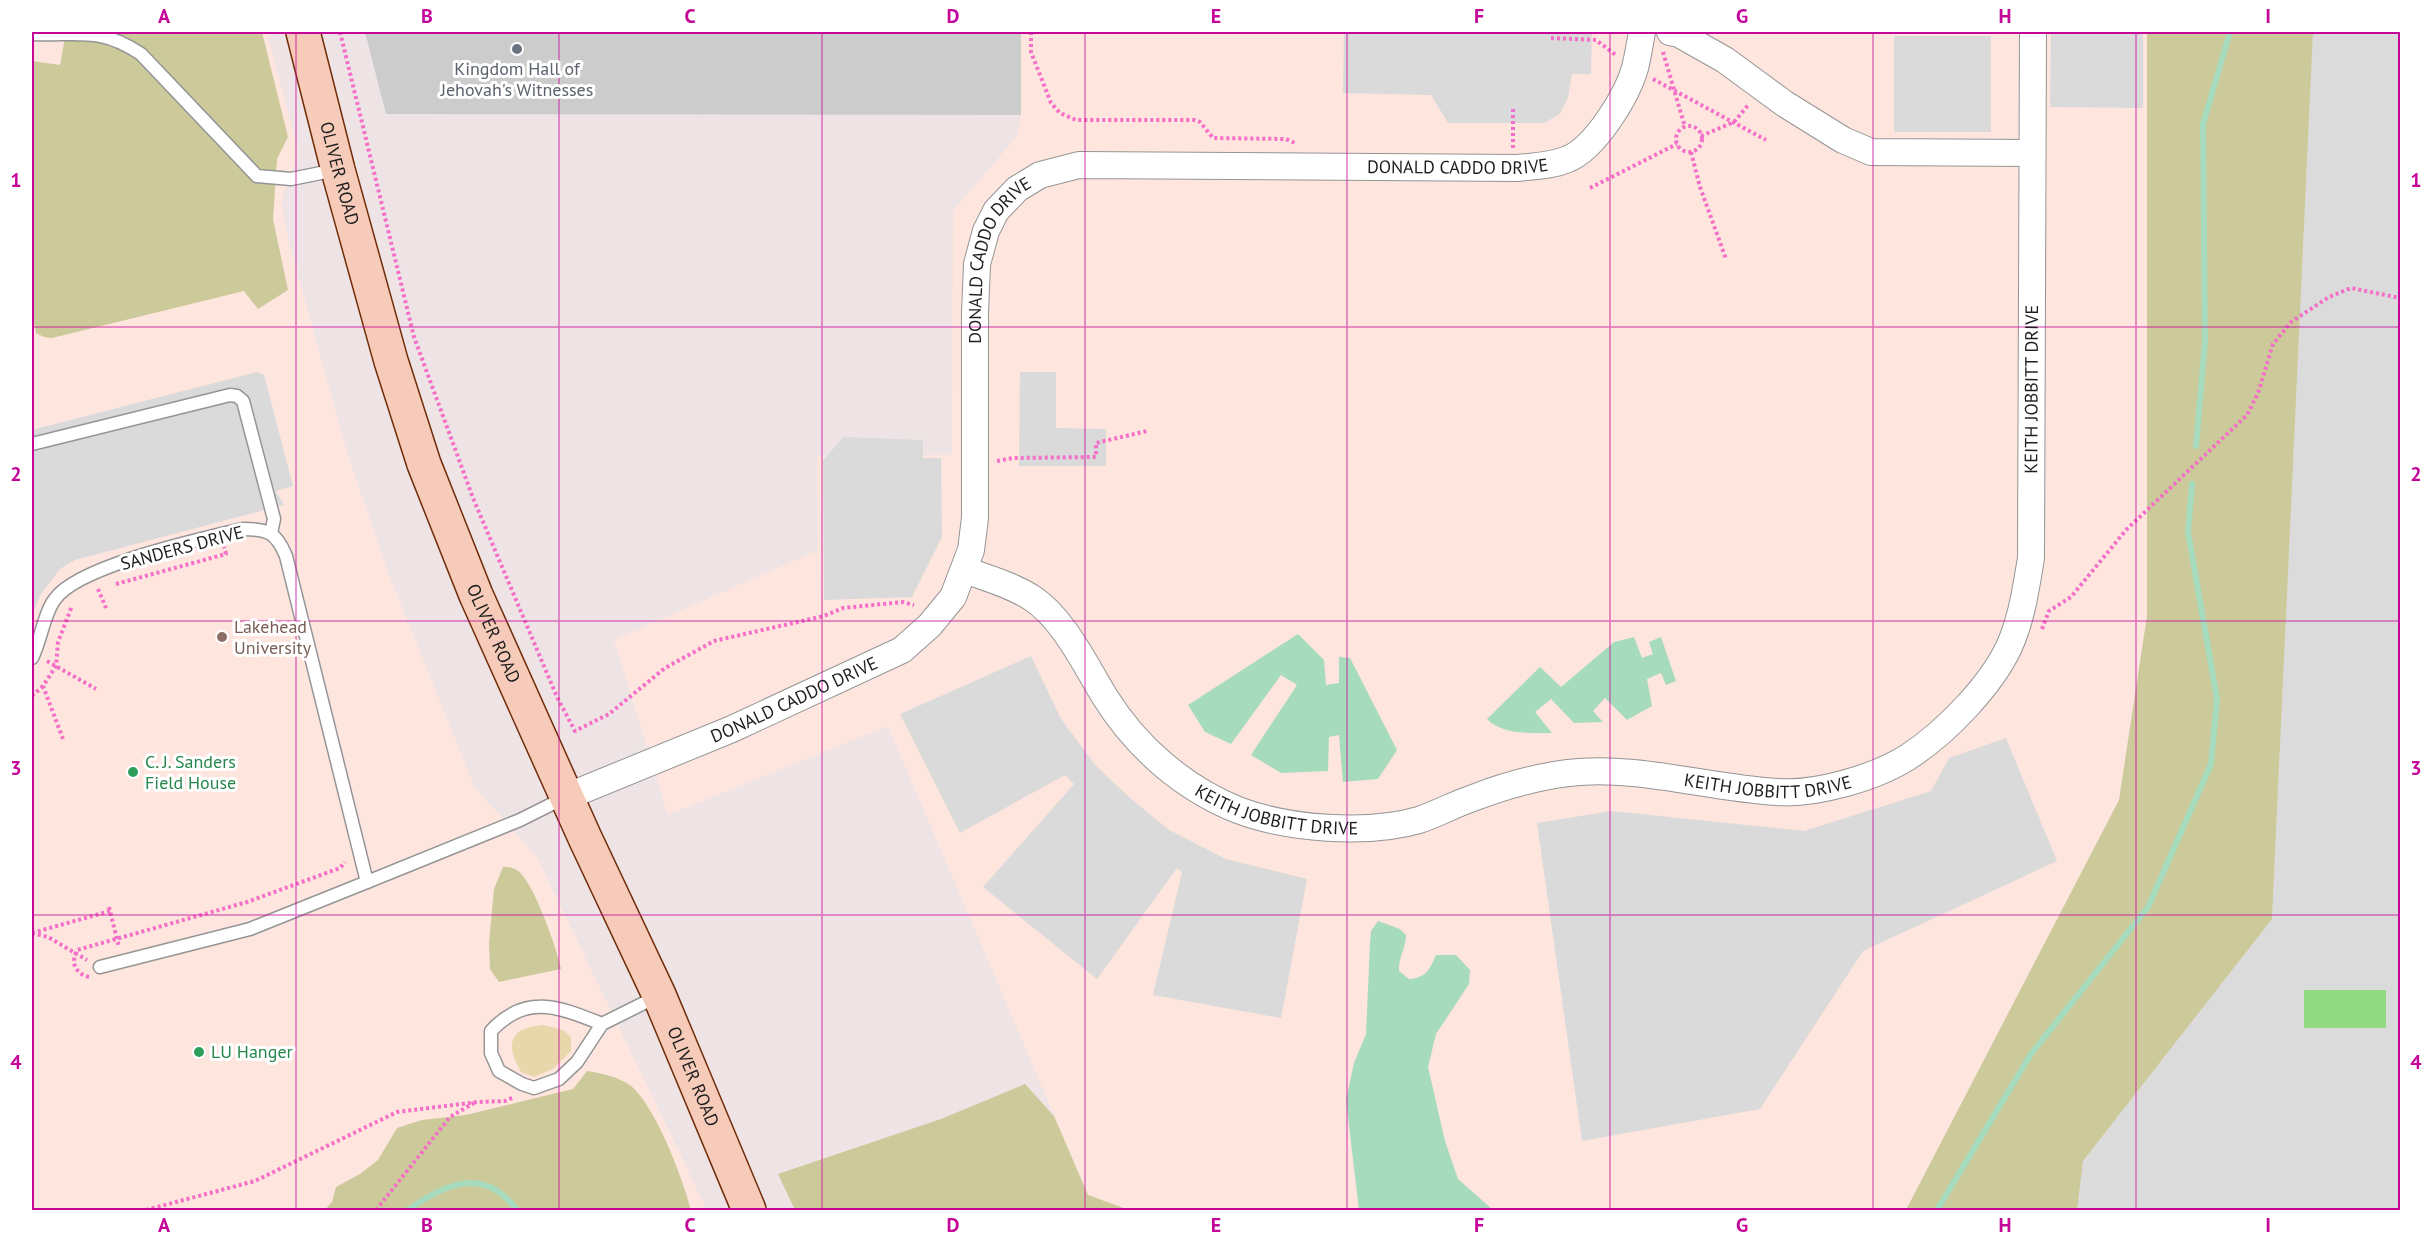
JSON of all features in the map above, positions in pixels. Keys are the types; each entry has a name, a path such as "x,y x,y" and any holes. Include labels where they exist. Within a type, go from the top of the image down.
{"main road":[{"name":"OLIVER ROAD","path":"303,32 338,170 391,361 424,464 476,595 566,797 659,995 749,1210"}],"street":[{"name":"DONALD CADDO DRIVE","path":"566,797 732,729 902,650 930,625 953,597 971,550 975,518 977,264 986,231 996,211 1017,189 1040,175 1079,165 1513,168 1552,165 1570,158 1589,144 1613,113 1634,69 1642,32"},
{"name":"KEITH JOBBITT DRIVE","path":"965,570 1033,599 1066,633 1120,718 1151,755 1186,783 1237,809 1284,824 1378,827 1417,820 1473,797 1521,782 1568,773 1616,770 1660,775 1719,787 1800,793 1820,790 1868,775 1906,759 1931,740 1970,702 1989,679 2008,648 2023,606 2031,558 2033,32"},
{"path":"1666,41 1679,34 1725,60 1761,87 1843,140 1871,152 2032,153"}],"lane":[{"path":"32,34 105,35 123,42 141,54 257,176 291,179 338,170"},
{"path":"32,444 230,395 237,396 243,401 274,519 271,533 280,543 286,556 367,882"},
{"name":"SANDERS DRIVE","path":"33,656 51,605 61,591 74,582 150,553 220,535 257,529 271,533"},
{"path":"96,972 123,961 250,929 520,820 566,797"},
{"path":"602,1024 572,1012 545,1006 524,1008 503,1017 491,1030 491,1053 499,1071 534,1088 559,1079 577,1062 602,1024 659,995"}],"path":[{"path":"340,32 414,337 472,498 556,697 575,731 609,714 665,668 714,641 824,616 843,608 903,602 914,605"},
{"path":"1031,32 1031,52 1051,103 1067,118 1076,120 1195,120 1200,122 1213,138 1286,139 1293,142 1315,167"},
{"path":"1551,38 1596,40 1634,69 1766,140"},
{"path":"1666,41 1673,90 1685,127"},
{"path":"1701,136 1734,122 1743,114 1761,87"},
{"path":"1513,106 1513,168"},
{"path":"1685,127 1693,127 1701,136 1701,144 1691,152 1683,151 1677,144 1678,132 1685,127"},
{"path":"1590,188 1677,144"},
{"path":"1691,152 1700,187 1726,259"},
{"path":"2041,633 2049,611 2071,597 2126,530 2247,415 2258,393 2273,344 2291,322 2329,297 2351,288 2400,298"},
{"path":"988,463 1013,458 1096,457 1096,443 1147,431"},
{"path":"90,593 226,554 220,535"},
{"path":"98,589 106,608"},
{"path":"32,696 43,686 56,666 62,629 72,606 78,602"},
{"path":"33,656 56,666 96,689"},
{"path":"43,686 63,740"},
{"path":"96,972 79,973 74,966 73,959 77,950 247,903 340,868 359,849"},
{"path":"32,933 110,909 123,961"},
{"path":"32,933 48,937 75,953 96,972"},
{"path":"146,1210 255,1180 397,1112 477,1102 505,1101 534,1088"},
{"path":"376,1210 450,1117 477,1102"}],"shaded area":[{"name":"Lakehead University","path":"32,32 267,32 296,143 297,156 283,194 282,206 288,239 347,452 389,575 475,788 537,857 707,1210 32,1210"},
{"path":"66,32 262,32 288,137 277,159 273,219 288,290 258,309 244,291 52,338 36,333 32,312 32,61 60,65"},
{"path":"365,32 1021,32 1021,115 386,114"},
{"path":"1021,32 2147,32 2147,616 2119,800 1906,1210 1129,1210 1088,1195 888,726 668,815 614,640 818,550 817,456 952,455 953,211 1017,136 1021,115"},
{"path":"1344,32 1592,32 1591,74 1572,74 1568,98 1560,114 1544,123 1448,123 1431,95 1343,93"},
{"path":"2088,32 2143,32 2143,108 2050,107 2051,34 2087,34"},
{"path":"2147,32 2313,32 2272,919 2083,1161 2077,1210 1906,1210 2119,800 2147,616"},
{"path":"2313,32 2400,32 2400,1210 2077,1210 2083,1161 2272,919"},
{"path":"1894,36 1991,36 1991,132 1894,132"},
{"path":"257,372 264,375 293,486 276,491 284,505 75,560 60,569 41,594 32,614 32,430"},
{"path":"1020,372 1056,372 1056,428 1106,429 1106,466 1019,466"},
{"path":"844,437 923,440 923,458 941,458 942,537 912,597 824,600 823,460"},
{"path":"1298,634 1324,660 1326,685 1339,683 1339,657 1350,658 1397,750 1378,779 1343,782 1339,735 1329,737 1328,771 1281,773 1251,755 1297,685 1281,675 1231,744 1205,732 1188,705"},
{"path":"1634,637 1642,658 1653,654 1649,642 1661,637 1676,681 1666,685 1661,673 1647,679 1652,706 1627,720 1605,698 1593,711 1603,722 1574,723 1551,699 1535,712 1552,733 1526,733 1509,730 1487,719 1540,667 1561,687 1614,642"},
{"path":"1031,656 1061,719 1096,766 1169,830 1226,859 1307,879 1281,1018 1153,995 1182,872 1177,868 1097,979 983,887 1074,784 1065,775 960,833 900,714"},
{"path":"2006,738 2057,861 1863,951 1760,1109 1582,1141 1537,823 1612,811 1804,831 1931,791 1949,758"},
{"path":"503,867 517,870 530,887 549,931 561,969 499,982 490,969 489,943 494,889"},
{"path":"1378,921 1400,929 1406,935 1399,971 1409,979 1420,977 1427,972 1436,955 1456,955 1470,970 1469,984 1436,1034 1428,1067 1445,1141 1458,1179 1493,1210 1359,1210 1346,1100 1354,1063 1366,1034 1371,931"},
{"path":"543,1025 563,1030 571,1037 571,1051 553,1069 534,1077 521,1072 513,1053 513,1039 523,1030"},
{"path":"587,1071 621,1080 631,1086 640,1096 659,1126 682,1180 691,1210 325,1210 332,1202 336,1187 360,1174 378,1160 397,1128 422,1120 466,1115 573,1089"},
{"path":"1025,1084 1054,1116 1088,1195 1129,1210 795,1210 778,1174 941,1119"}],"green space":[{"path":"2304,990 2386,990 2386,1028 2304,1028"}],"waterway":[{"path":"2196,446 2205,342 2203,124 2230,32"},
{"path":"1937,1210 2031,1054 2148,907 2211,764 2217,699 2188,532 2192,484"},
{"path":"408,1210 436,1192 464,1183 491,1188 504,1196 517,1210"}],"place":[{"name":"Kingdom Hall of Jehovah's Witnesses","path":"517,49"},
{"name":"Lakehead University","path":"222,637"},
{"name":"C. J. Sanders Field House","path":"133,772"},
{"name":"LU Hanger","path":"199,1052"}]}
